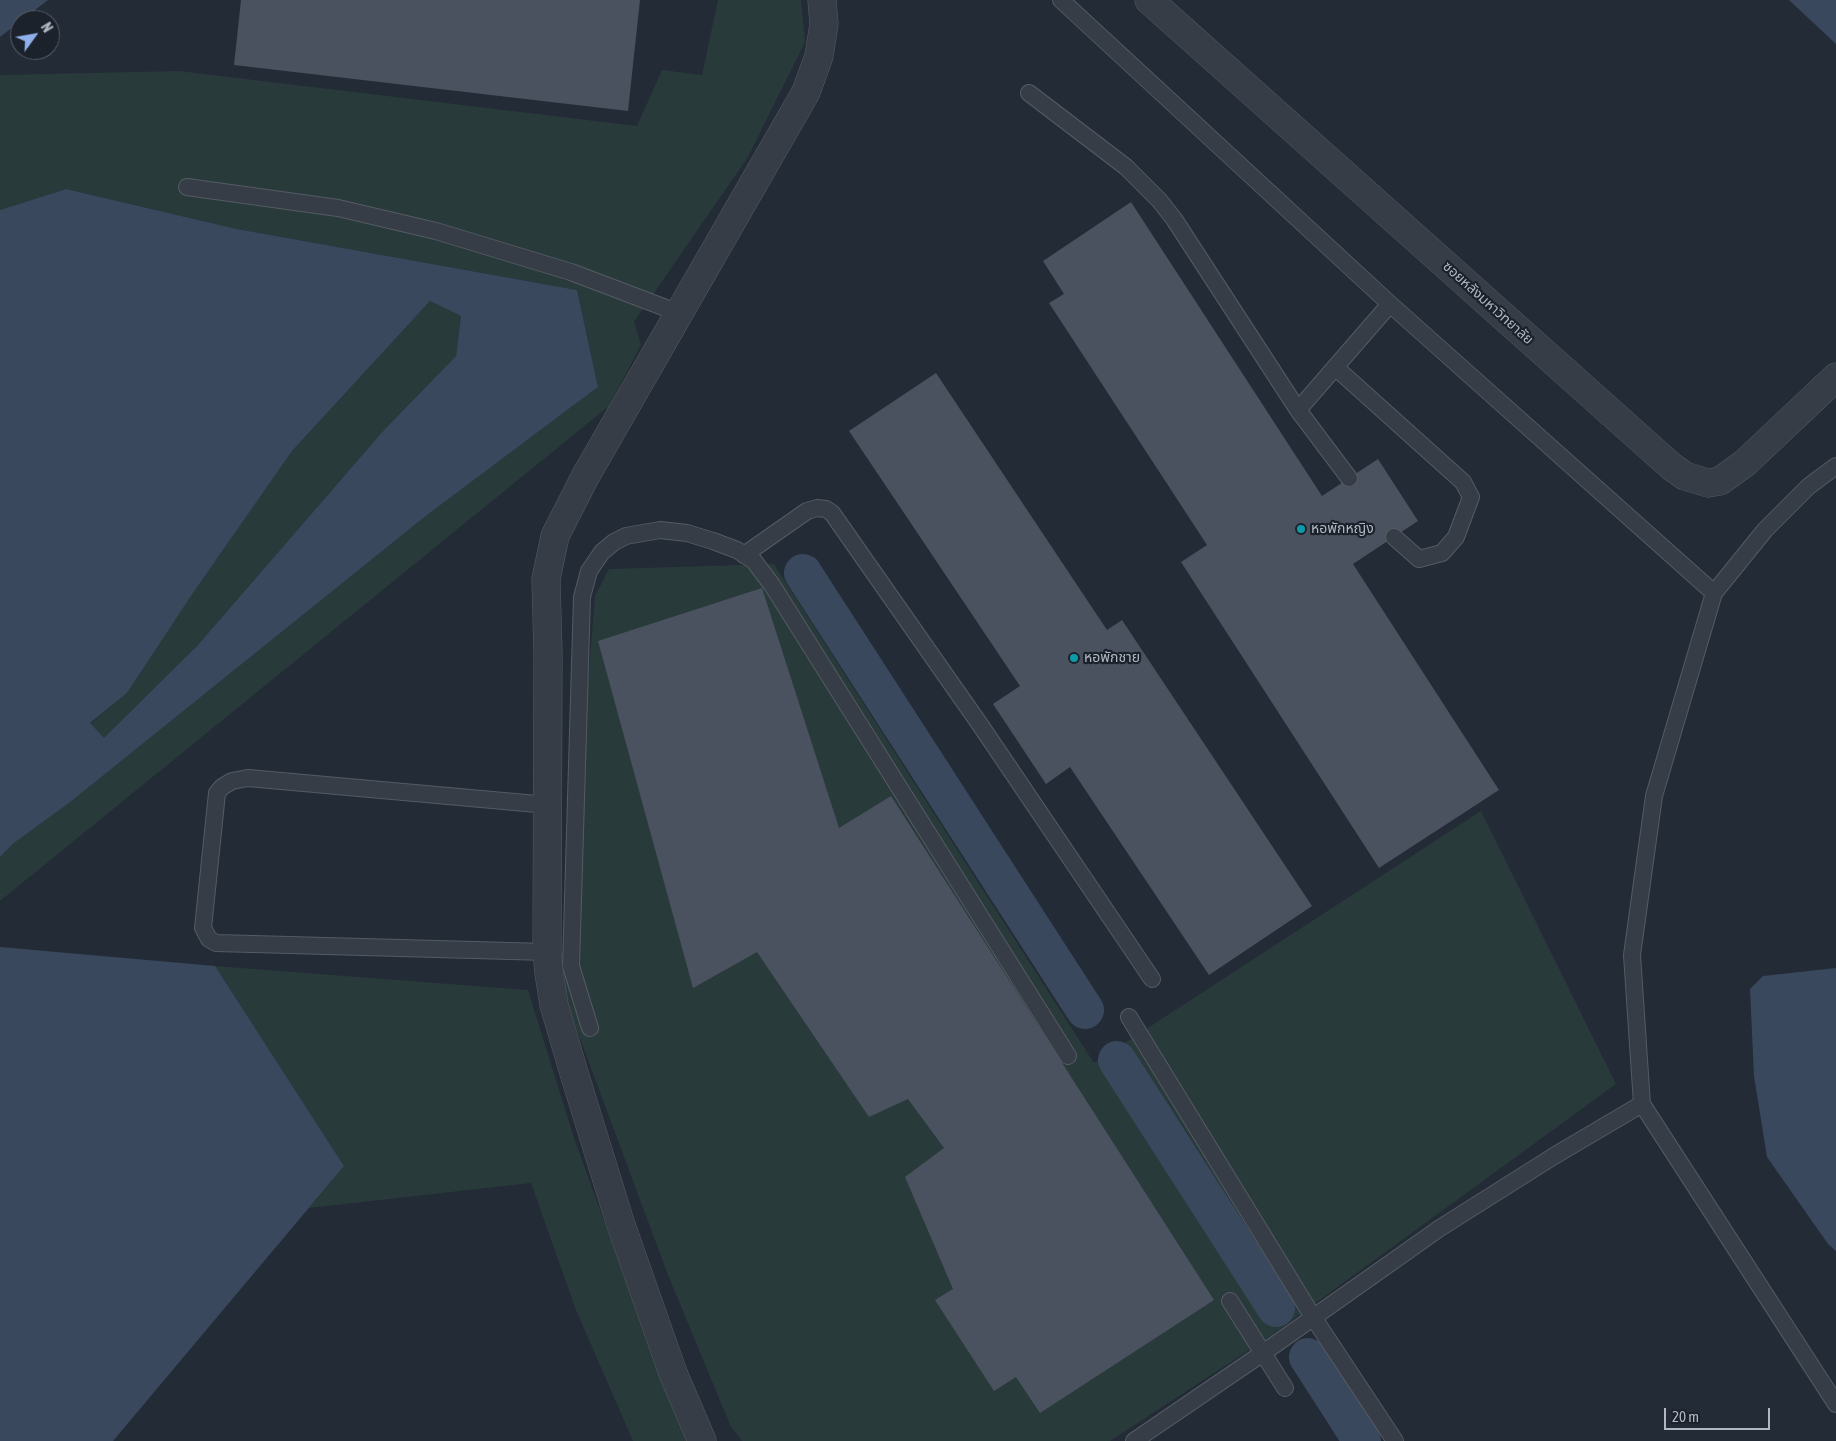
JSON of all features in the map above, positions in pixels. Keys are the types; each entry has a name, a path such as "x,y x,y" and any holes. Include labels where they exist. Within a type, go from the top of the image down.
{"street":[{"path":"702,1441 673,1373 618,1213 554,1005 548,973 548,654 546,579 551,551 560,526 585,477 806,92 819,56 824,24 822,0"},
{"name":"ซอยหลังมหาวิทยาลัย","path":"1149,0 1672,467 1686,476 1708,483 1720,481 1746,463 1836,377"}],"lane":[{"path":"1061,0 1390,304 1714,593"},
{"path":"1029,93 1126,166 1159,200 1174,219 1298,410 1349,478"},
{"path":"187,187 338,208 436,231 570,272 679,313"},
{"path":"1298,410 1390,304"},
{"path":"1335,367 1463,482 1472,497 1456,537 1442,552 1419,559 1394,537"},
{"path":"1836,466 1809,486 1765,530 1714,593 1654,796 1632,955 1642,1104 1836,1404"},
{"path":"744,555 807,512 816,508 832,512 981,726 1152,979"},
{"path":"590,1028 572,966 582,596 589,571 602,552 614,542 626,536 660,530 696,536 737,550 754,561 772,585 1068,1056"},
{"path":"547,952 216,944 209,939 203,928 217,793 222,787 232,781 248,778 548,805"},
{"path":"1129,1017 1313,1317 1395,1441"},
{"path":"1134,1441 1440,1228 1554,1156 1642,1104"},
{"path":"1230,1301 1285,1388"}],"shaded area":[{"path":"718,0 801,0 805,42 748,157 634,322 641,345 609,406 0,901 0,857 14,843 69,803 427,515 598,387 577,290 237,229 66,189 0,210 0,75 179,71 637,126 662,70 702,75"},
{"path":"430,301 461,316 456,356 384,430 197,646 104,739 90,724 127,693 193,593 292,451"},
{"path":"774,564 1094,1063 1481,811 1616,1084 1269,1337 1110,1441 742,1441 731,1427 668,1275 563,993 595,596 609,569"},
{"path":"215,966 528,990 574,1138 668,1398 690,1441 633,1441 576,1310 531,1183 309,1208 344,1166"}],"water":[{"path":"0,0 48,0 35,10 10,10 10,29 0,37"},
{"path":"1789,0 1836,0 1836,44"},
{"path":"66,189 237,229 577,290 598,387 427,515 69,803 14,843 0,857 0,210","holes":["430,301 461,316 456,356 384,430 197,646 104,738 90,723 127,693 193,593 292,451"]},
{"path":"0,947 215,966 344,1166 113,1441 0,1441"},
{"path":"1836,968 1836,1251 1828,1244 1767,1157 1754,1076 1750,989 1763,976"}],"building":[{"path":"241,0 640,0 628,111 234,65"},
{"name":"หอพักหญิง","path":"1131,202 1322,496 1378,459 1418,521 1353,564 1499,790 1379,868 1181,562 1207,545 1049,303 1064,294 1043,261"},
{"name":"หอพักชาย","path":"936,373 1107,630 1122,620 1312,906 1209,975 1070,767 1046,784 993,704 1020,686 849,431"},
{"path":"762,588 839,828 891,796 1214,1300 1040,1413 1016,1377 994,1391 935,1300 953,1289 905,1177 944,1148 908,1099 869,1117 757,952 693,988 598,641"}],"waterway":[{"path":"803,573 1085,1010"},
{"path":"1117,1060 1276,1308"},
{"path":"1308,1357 1362,1441"}],"place":[{"name":"หอพักหญิง","path":"1301,529"},
{"name":"หอพักชาย","path":"1074,658"}]}
